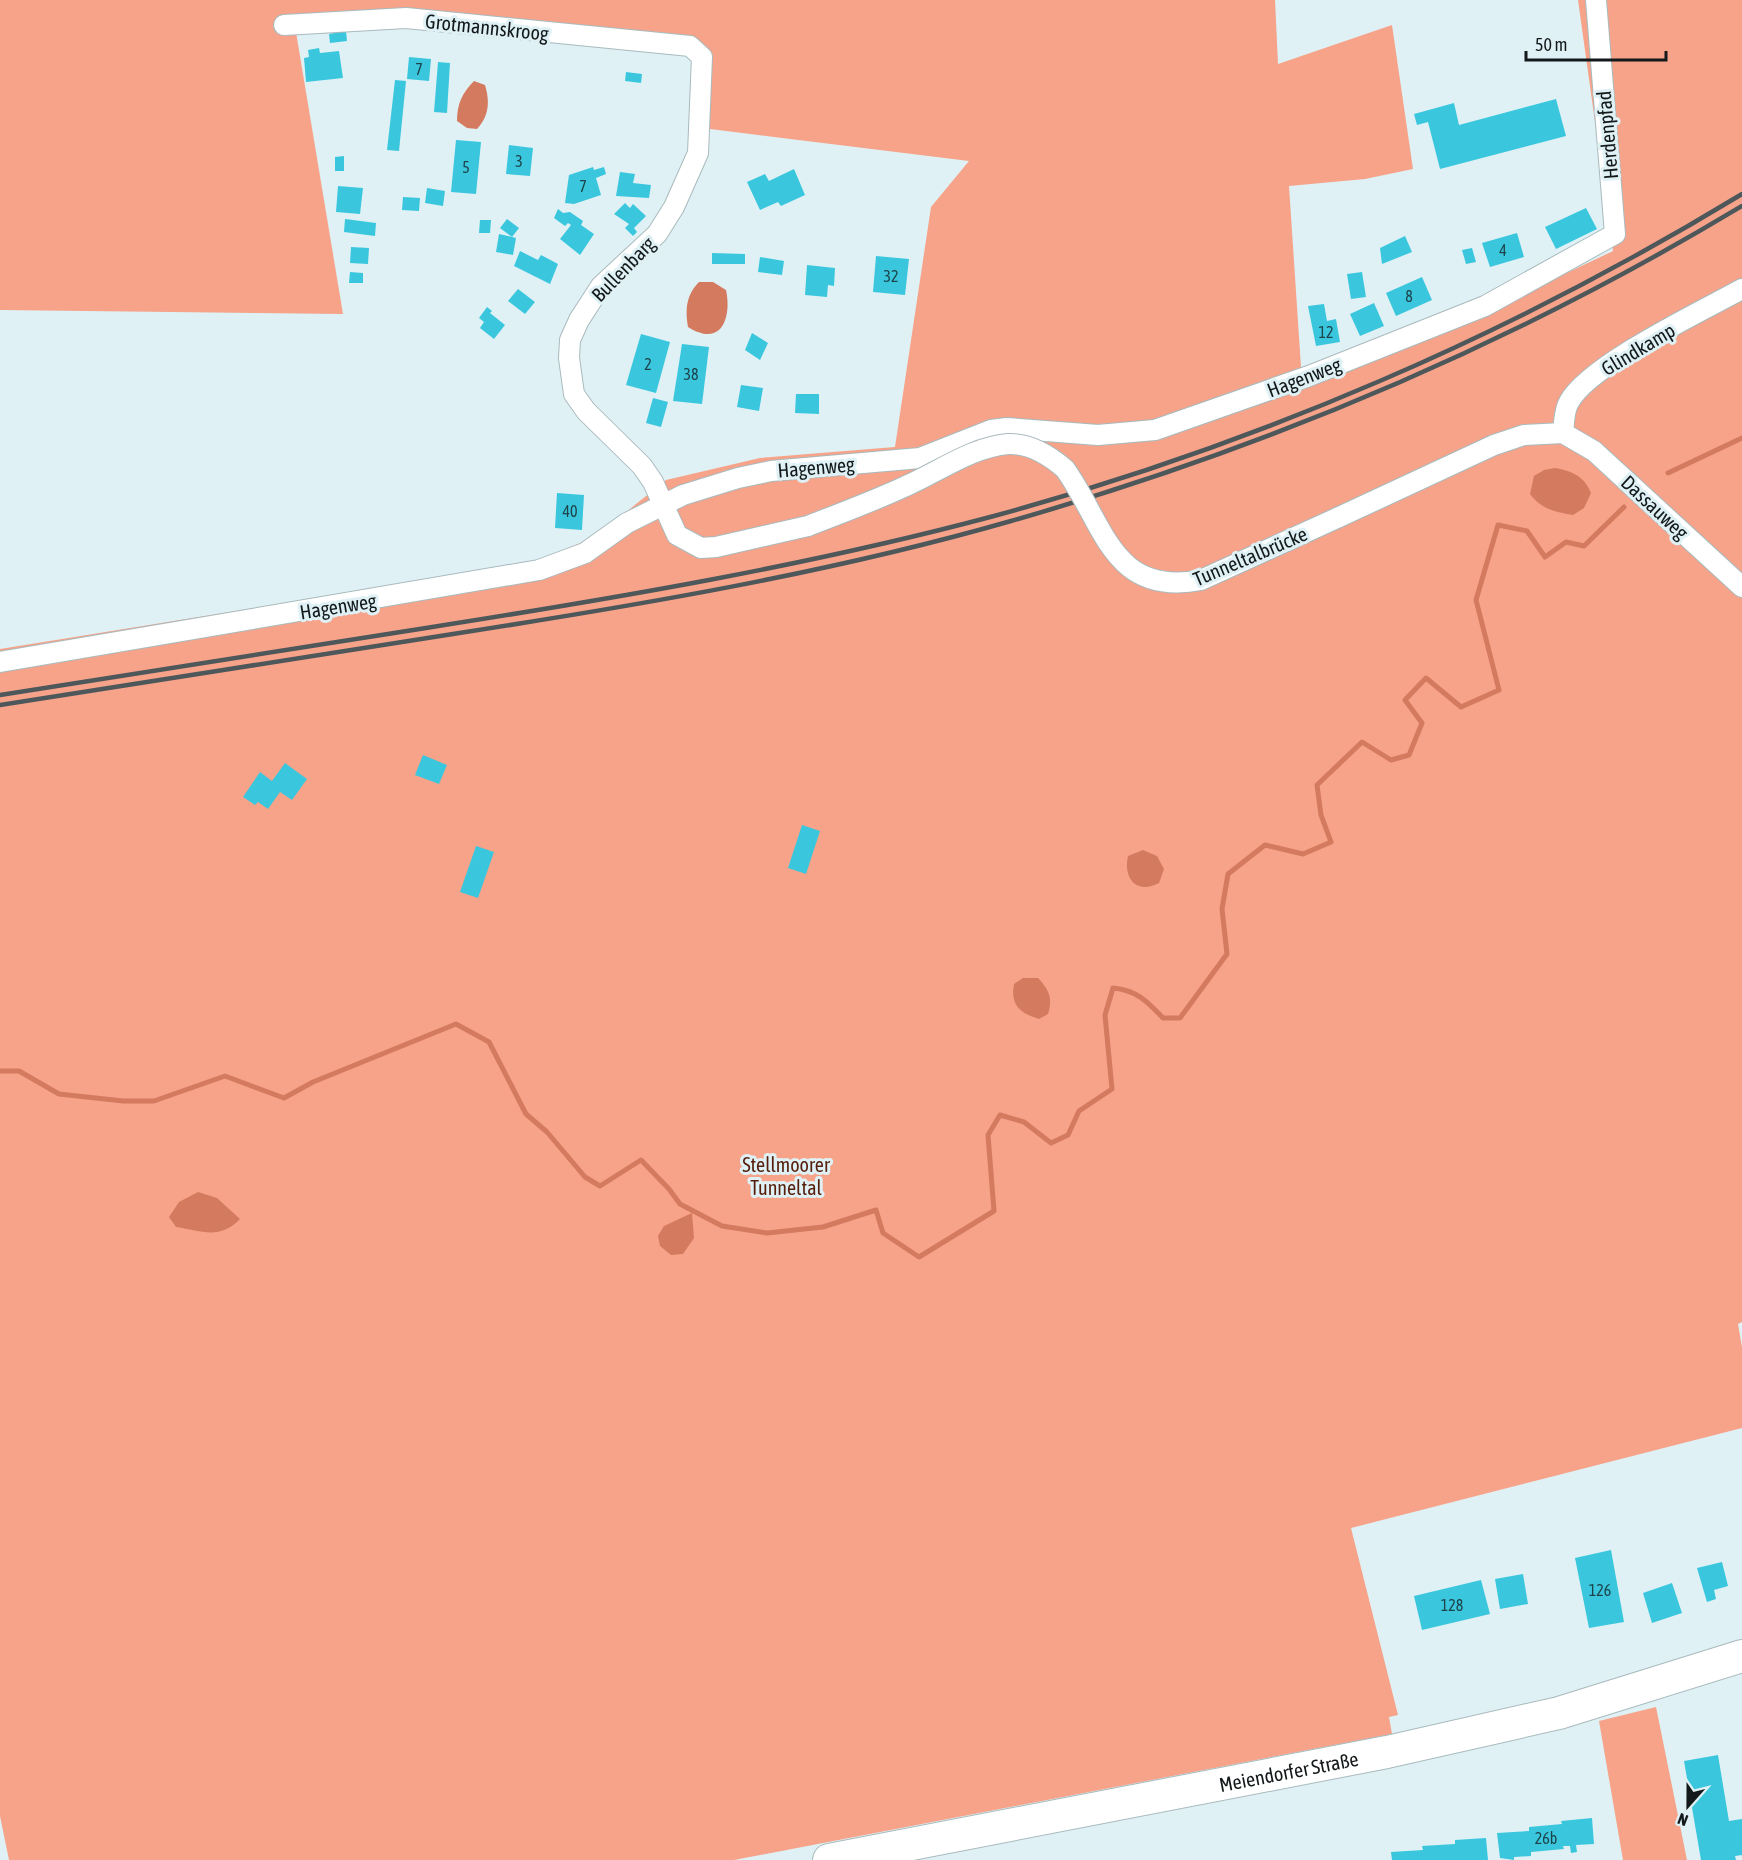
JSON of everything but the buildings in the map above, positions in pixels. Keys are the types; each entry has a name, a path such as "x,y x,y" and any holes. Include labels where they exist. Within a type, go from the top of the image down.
{"main road":[{"name":"Meiendorfer Straße","path":"829,1860 1410,1747 1559,1713 1742,1656"}],"street":[{"name":"Herdenpfad","path":"1596,0 1616,234"},
{"name":"Grotmannskroog","path":"284,25 406,18 690,46"},
{"name":"Bullenbarg","path":"662,505 642,466 586,411 574,394 570,377 570,340 579,320 602,286 657,234 674,207 698,153 702,57 690,46"},
{"name":"Hagenweg","path":"0,662 539,570 585,553 627,523 662,505 710,486 771,471 920,458 991,430 1007,428 1098,435 1155,430 1309,376 1485,306 1616,234"},
{"name":"Glindkamp","path":"1563,433 1569,402 1583,385 1612,362 1742,289"},
{"name":"Tunneltalbrücke","path":"662,505 677,535 701,548 733,544 808,526 897,490 974,454 1010,444 1032,448 1056,460 1065,469 1119,559 1155,580 1187,583 1201,580 1494,446 1524,435 1563,433"},
{"name":"Dassauweg","path":"1563,433 1594,451 1742,587"}],"green space":[{"name":"Stellmoorer Tunneltal","path":"0,0 1275,0 1278,64 1392,25 1413,169 1365,179 1289,186 1301,367 1307,386 1442,332 1613,251 1578,0 1742,0 1742,1322 1738,1324 1742,1347 1742,1428 1351,1528 1398,1715 1389,1717 1392,1734 734,1860 9,1860 0,1816 0,649 529,564 595,537 666,480 760,458 895,447 931,207 969,161 694,127 696,56 405,25 296,32 343,314 0,310"},
{"path":"1656,1707 1687,1860 1623,1860 1599,1721"}],"shaded area":[{"path":"474,81 485,85 488,97 486,114 477,129 467,128 457,121 461,99"},
{"path":"699,282 713,282 726,290 725,320 722,327 709,334 699,333 688,327 688,303 691,292"},
{"path":"1555,468 1577,475 1585,482 1591,493 1584,508 1573,515 1549,509 1530,494 1534,476 1544,470"},
{"path":"1143,850 1157,856 1164,869 1159,883 1144,887 1133,882 1127,864 1128,856"},
{"path":"1023,978 1038,978 1049,994 1048,1014 1039,1019 1022,1011 1015,1003 1014,984"},
{"path":"198,1192 217,1198 240,1219 233,1226 218,1232 202,1232 176,1227 169,1217 179,1202"},
{"path":"692,1213 694,1238 683,1254 671,1255 660,1246 658,1236 664,1226"}],"waterway":[{"path":"1668,473 1742,438"},
{"path":"0,1071 19,1071 59,1094 123,1101 154,1101 225,1076 284,1098 313,1082 456,1024 489,1042 526,1114 547,1132 585,1177 600,1186 641,1160 680,1204 722,1226 767,1233 823,1227 876,1210 883,1233 919,1257 994,1211 988,1135 1000,1115 1024,1122 1051,1143 1068,1135 1079,1111 1112,1089 1105,1015 1113,988 1141,997 1163,1018 1180,1018 1227,954 1222,909 1228,874 1265,845 1303,854 1331,842 1321,815 1317,785 1362,742 1391,760 1409,755 1422,723 1405,700 1426,678 1461,707 1499,690 1476,600 1498,525 1527,531 1545,557 1566,542 1584,546 1624,507"}],"railway":[{"path":"0,695 498,617 712,580 924,534 1092,488 1189,456 1285,420 1472,339 1564,294 1742,194"},
{"path":"0,705 664,599 874,557 1011,521 1201,460 1387,388 1568,303 1742,206"}]}
